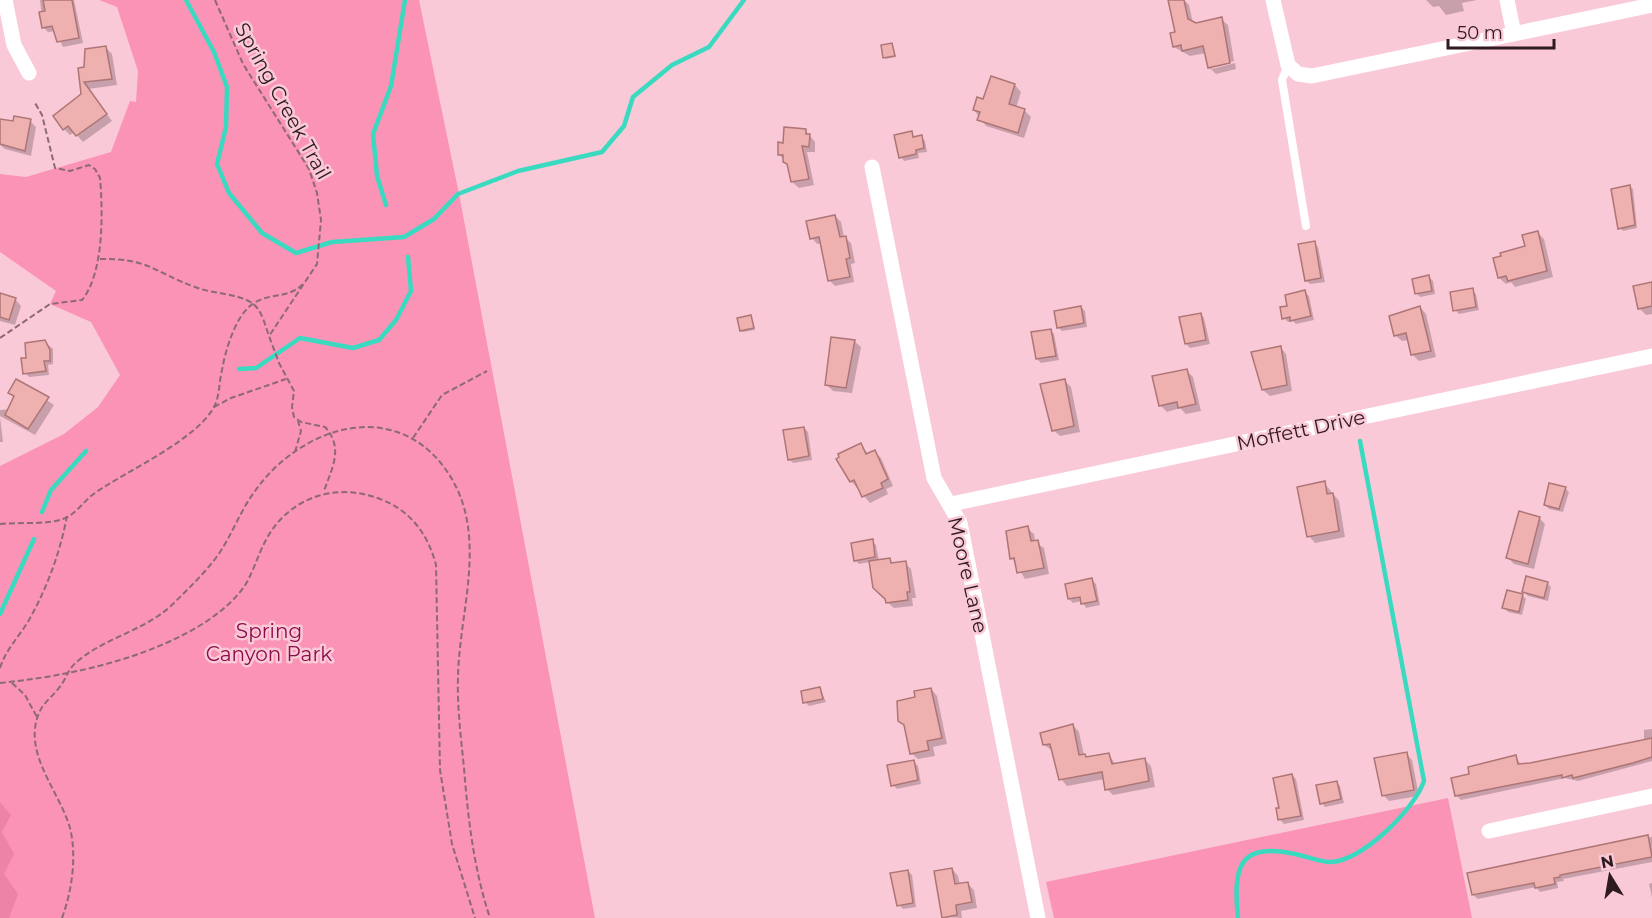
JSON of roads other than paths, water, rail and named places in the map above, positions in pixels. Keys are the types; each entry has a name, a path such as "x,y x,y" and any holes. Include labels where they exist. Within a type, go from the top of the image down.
{"street":[{"path":"5,0 14,45 29,73"},
{"path":"1273,0 1288,65 1298,74 1323,75 1652,4"},
{"path":"1507,0 1514,34"},
{"name":"Moore Lane","path":"872,167 934,478 960,523 1038,918"},
{"name":"Moffett Drive","path":"951,504 1652,356"},
{"path":"1489,831 1652,796"}],"lane":[{"path":"1288,65 1281,80 1306,226"}],"waterway":[{"path":"186,0 214,52 227,87 226,127 217,164 229,193 262,233 296,253 332,242 404,237 434,219 458,194 518,171 602,152 624,126 633,97 672,65 709,47 744,0"},
{"path":"386,205 377,176 373,134 391,86 405,0"},
{"path":"239,369 256,368 300,338 353,348 379,340 396,320 411,291 408,257"},
{"path":"1238,918 1239,872 1243,862 1251,855 1261,851 1276,851 1326,862 1343,859 1357,853 1385,832 1410,806 1424,781 1360,441"},
{"path":"42,512 51,490 86,451"},
{"path":"0,614 34,539"}],"park label":[{"name":"Spring Canyon Park","path":"269,642"}]}
